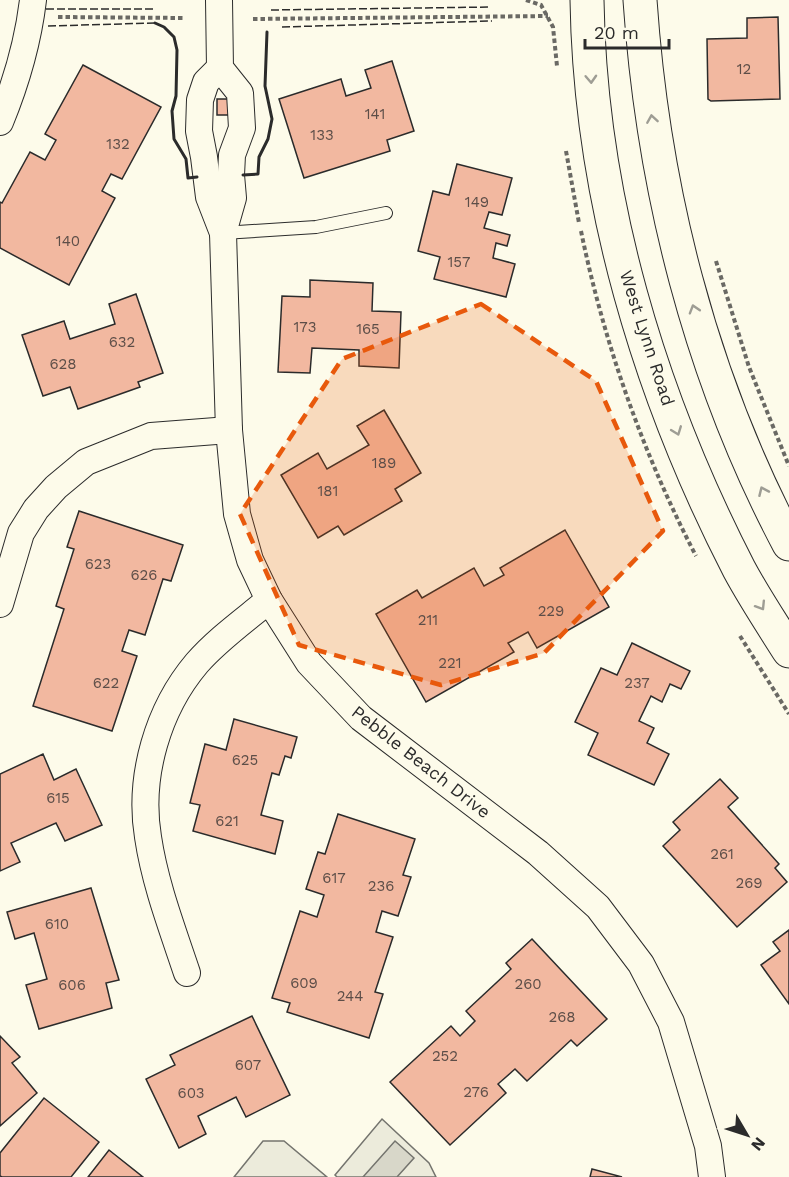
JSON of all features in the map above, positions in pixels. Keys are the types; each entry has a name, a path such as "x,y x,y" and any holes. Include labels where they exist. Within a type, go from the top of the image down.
{"main road":[{"name":"West Lynn Road","path":"588,0 592,102 607,193 625,274 649,358 699,487 740,572 789,651"},
{"path":"640,0 651,116 666,199 684,278 712,369 771,510 789,544"}],"street":[{"path":"219,0 220,68"},
{"path":"0,122 12,94 31,8"},
{"name":"Pebble Beach Drive","path":"223,232 209,197 200,141 200,100 206,81 220,68 240,93 242,128 232,155 233,198 223,232 229,430 237,514 250,560 269,600 309,663 361,718 538,853 598,907 641,964 671,1022 708,1146 712,1177"},
{"path":"200,141 206,148 217,151 229,147 239,137"},
{"path":"0,604 21,533 36,508 56,487 86,462 151,436 229,430"},
{"path":"187,973 158,883 147,835 145,795 154,743 169,703 197,663 269,600"}],"lane":[{"path":"223,232 316,227 386,213"}],"path":[{"path":"31,8 184,18"},
{"path":"253,18 548,16"},
{"path":"715,260 749,366 789,466"}],"highlighted area":[{"path":"481,304 596,381 663,531 544,653 441,685 299,645 240,514 342,359"}],"shaded area":[{"path":"382,1119 429,1163 436,1177 337,1177 335,1175"},
{"path":"263,1141 284,1141 327,1177 234,1177"},
{"path":"395,1141 414,1158 397,1177 363,1177"}],"building":[{"path":"778,17 780,99 711,101 708,99 707,39 747,38 747,18"},
{"path":"392,61 414,131 387,140 390,151 304,178 279,99 341,79 346,96 371,88 365,70"},
{"path":"83,65 161,107 122,179 111,174 102,191 115,198 69,285 0,248 0,202 2,203 30,152 45,160 56,140 45,134"},
{"path":"217,99 230,99 230,115 217,115"},
{"path":"457,164 512,178 502,215 489,212 484,228 510,235 507,246 496,243 493,258 515,264 506,297 434,279 440,257 418,251 433,191 449,195"},
{"path":"310,280 373,283 372,311 401,312 399,368 359,366 359,350 312,348 310,373 278,372 282,296 310,297"},
{"path":"136,294 163,373 138,382 140,387 78,409 70,387 43,396 22,335 64,321 70,339 115,324 109,304"},
{"path":"384,410 421,473 395,489 402,501 344,535 338,526 318,538 281,475 318,453 327,469 369,445 357,426"},
{"path":"79,511 183,545 171,581 163,579 145,635 129,630 122,651 137,656 112,731 33,706 64,609 56,606 74,549 67,547"},
{"path":"565,530 609,607 537,648 528,632 508,643 514,652 426,702 376,614 417,590 422,598 474,568 484,586 504,575 500,568"},
{"path":"632,643 690,671 681,689 670,684 662,702 651,696 639,721 654,728 647,743 669,754 654,785 588,755 598,733 575,722 601,668 617,675"},
{"path":"234,719 297,737 291,758 285,756 279,775 272,773 261,815 283,821 275,854 193,831 200,805 190,803 205,744 226,750"},
{"path":"43,754 54,780 76,769 102,825 65,841 56,823 11,843 20,862 0,871 0,774"},
{"path":"720,779 738,798 728,807 779,864 775,868 787,882 737,927 663,846 680,830 673,822"},
{"path":"338,814 415,839 403,875 411,877 398,916 382,911 376,932 393,937 375,992 383,994 369,1038 287,1012 290,1003 272,998 300,911 317,917 324,895 306,889 318,852 325,854"},
{"path":"91,888 119,980 106,983 112,1008 39,1029 26,985 47,979 34,933 15,939 7,912"},
{"path":"789,930 789,1004 761,965 780,951 773,942"},
{"path":"532,939 607,1019 577,1046 571,1040 527,1081 515,1069 498,1084 506,1093 450,1145 390,1082 451,1026 460,1036 475,1021 466,1011 511,969 506,963"},
{"path":"252,1016 290,1095 246,1117 236,1097 198,1116 206,1134 179,1148 146,1079 175,1065 170,1055"},
{"path":"0,1036 20,1057 12,1063 37,1093 0,1126"},
{"path":"44,1098 99,1142 71,1177 0,1176 0,1153"},
{"path":"109,1150 143,1177 88,1177"},
{"path":"592,1169 622,1177 590,1177"}],"fence":[{"path":"271,10 490,7"},
{"path":"46,9 153,9"},
{"path":"282,27 492,21"},
{"path":"48,26 155,23"}],"wall":[{"path":"155,23 164,27 174,37 177,50 176,96 172,111 174,139 186,159 188,178 197,177"},
{"path":"243,175 258,174 259,157 268,139 272,119 265,86 267,32"}]}
